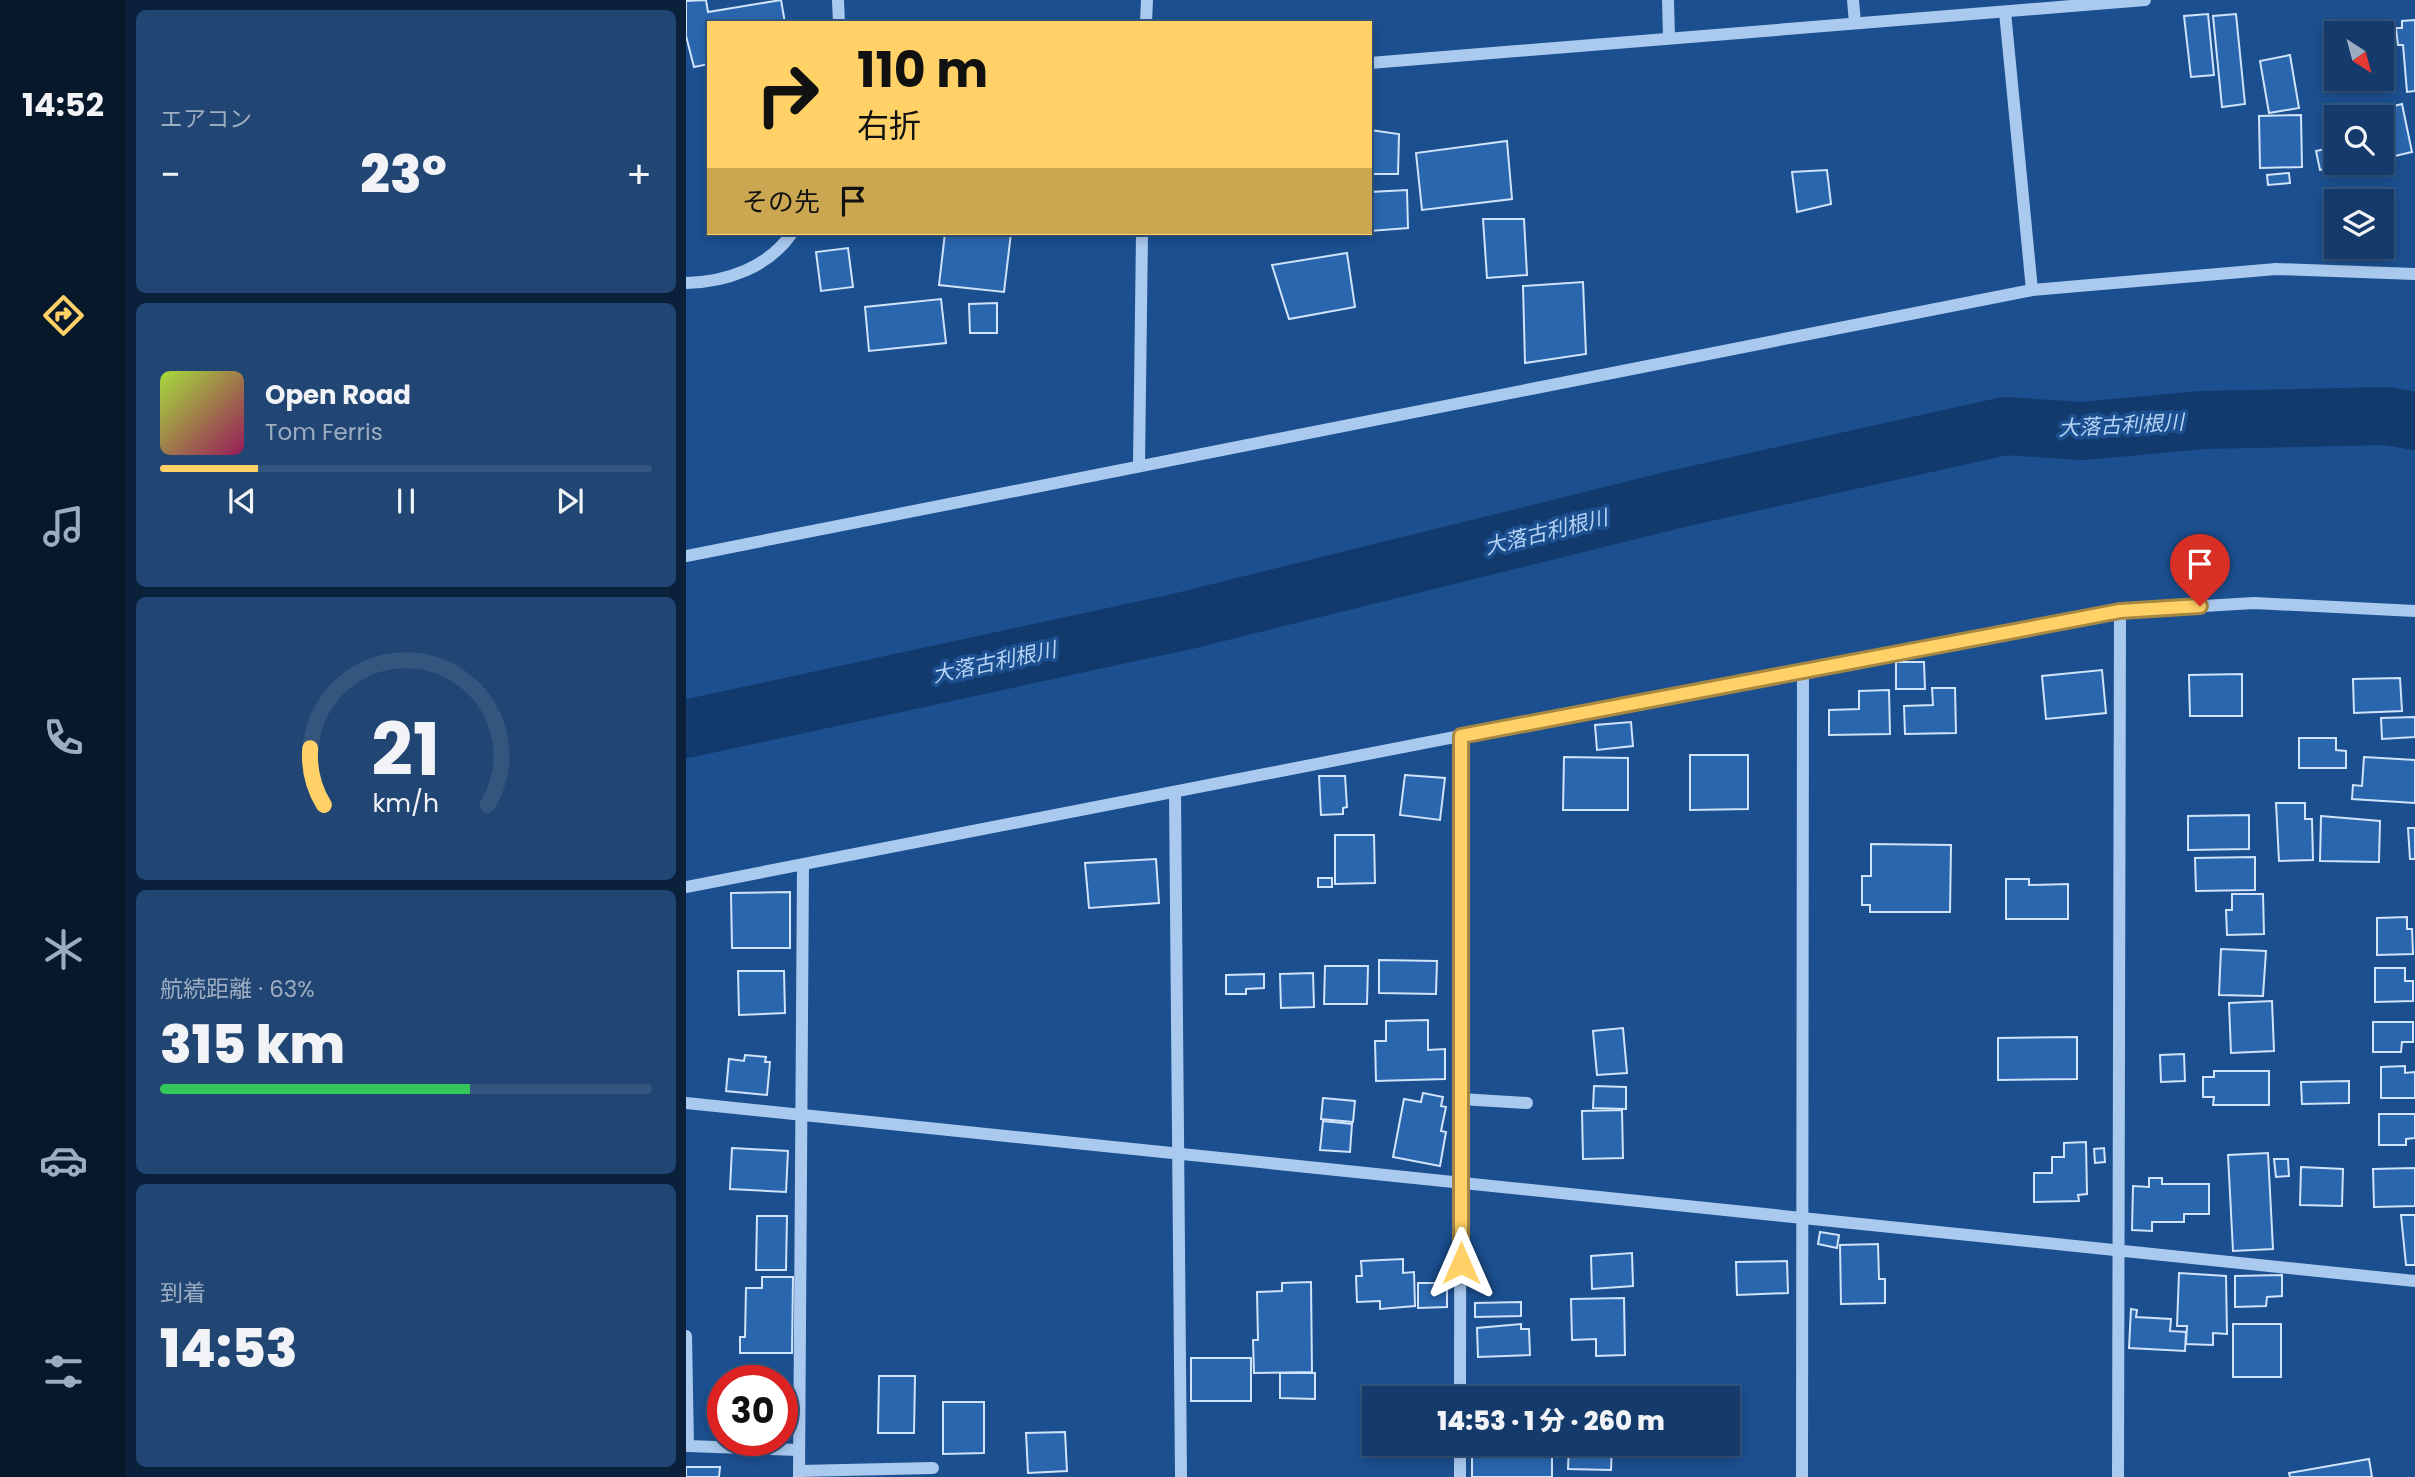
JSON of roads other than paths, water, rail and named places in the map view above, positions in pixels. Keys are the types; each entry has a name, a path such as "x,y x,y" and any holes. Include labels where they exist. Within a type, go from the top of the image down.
{"street":[{"path":"838,0 839,21"},
{"path":"1146,21 1147,0"},
{"path":"1668,0 1669,38"},
{"path":"1853,0 1855,23"},
{"path":"1372,62 2145,0"},
{"path":"2005,12 2032,290"},
{"path":"686,283 721,281 756,266 790,235"},
{"path":"1139,466 1142,235"},
{"path":"686,556 2032,290 2276,269 2415,274"},
{"path":"686,887 1803,669 2120,611 2254,603 2415,611"},
{"path":"2118,1477 2120,611"},
{"path":"1802,1477 1803,669"},
{"path":"1460,1386 1461,736"},
{"path":"1175,792 1181,1477"},
{"path":"803,865 799,1474 933,1468"},
{"path":"1461,1099 1527,1103"},
{"path":"686,1103 2415,1281"},
{"path":"686,1336 688,1446 799,1450"},
{"path":"1460,1456 1460,1477"}],"waterway":[{"name":"大落古利根川","path":"686,729 1184,621 1681,498 2005,426 2082,431 2203,420 2386,416 2415,421"}]}
